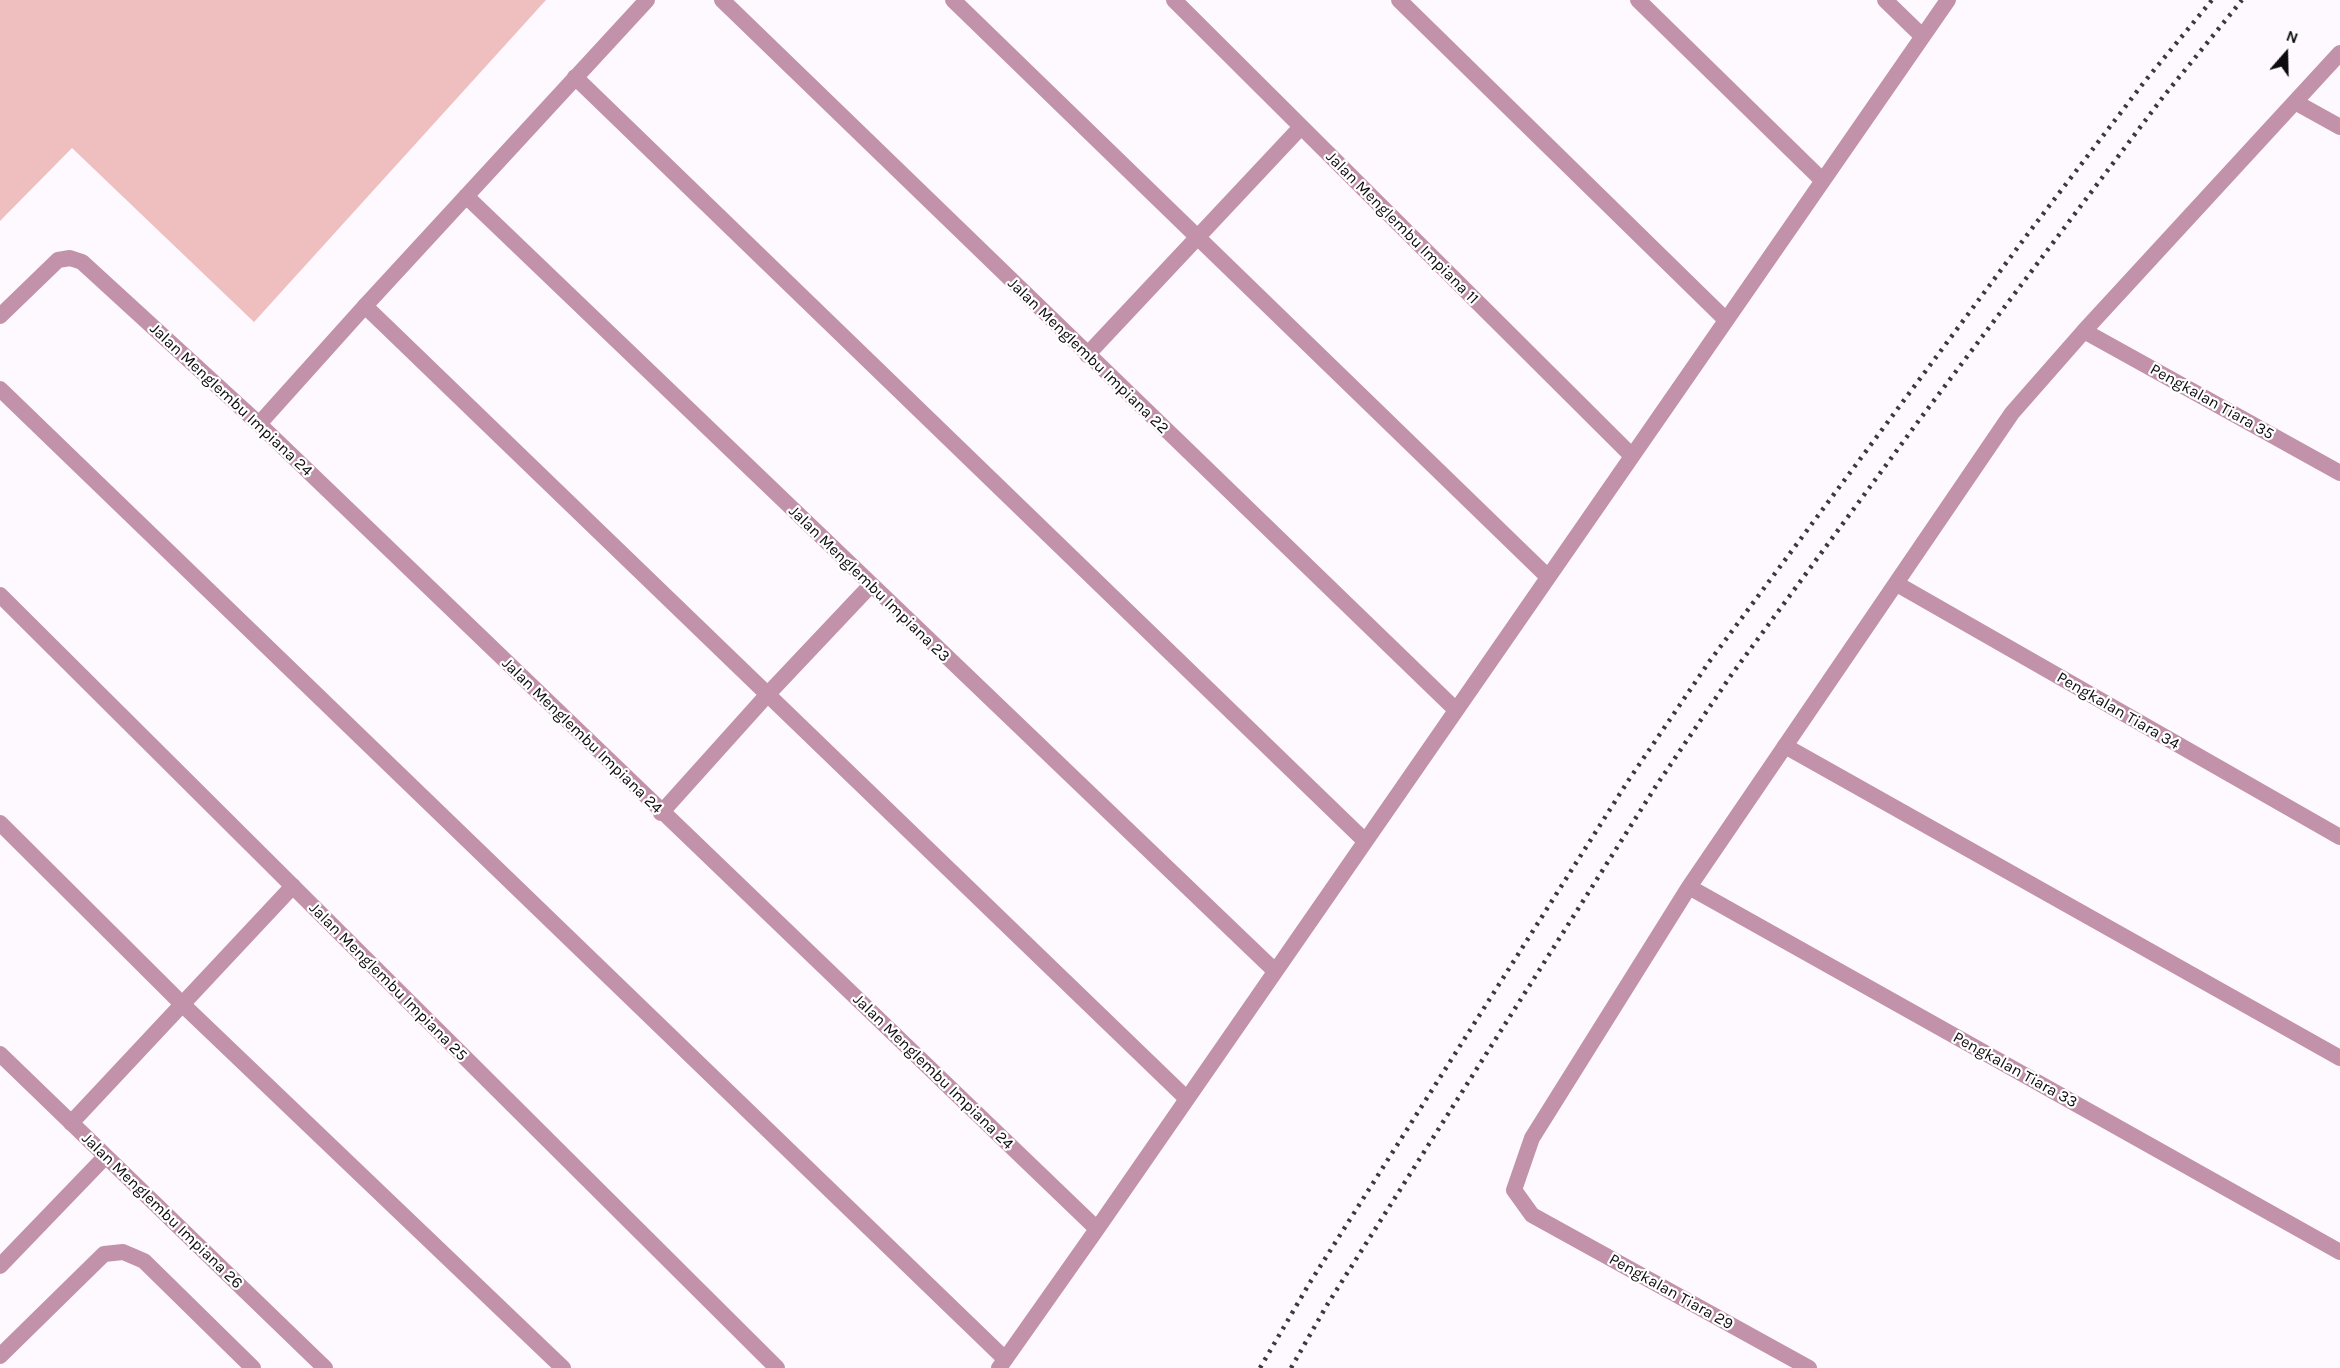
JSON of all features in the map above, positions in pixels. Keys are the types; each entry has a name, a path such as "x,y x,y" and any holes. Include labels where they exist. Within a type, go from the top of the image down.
{"street":[{"path":"259,424 646,0"},
{"name":"Jalan Menglembu Impiana 22","path":"722,0 1456,710"},
{"path":"953,0 1548,577"},
{"name":"Jalan Menglembu Impiana 11","path":"1174,0 1632,456"},
{"path":"1399,0 1726,320"},
{"path":"1638,0 1822,180"},
{"path":"1885,0 1922,36"},
{"path":"0,389 1002,1364 1947,0"},
{"path":"1689,887 2012,413 2084,331 2340,53"},
{"path":"575,77 1365,841"},
{"path":"2295,102 2340,127"},
{"path":"1087,355 1301,128"},
{"name":"Jalan Menglembu Impiana 23","path":"466,196 870,586 1275,971"},
{"name":"Jalan Menglembu Impiana 24","path":"0,316 58,260 70,258 82,262 259,424 661,813 1097,1229"},
{"path":"365,306 1186,1098"},
{"name":"Pengkalan Tiara 35","path":"2084,331 2340,473"},
{"name":"Pengkalan Tiara 34","path":"1896,584 2340,837"},
{"path":"661,813 768,694 870,586"},
{"name":"Jalan Menglembu Impiana 25","path":"0,595 777,1368"},
{"path":"1785,746 2340,1058"},
{"path":"0,823 181,1004 563,1368"},
{"path":"70,1123 292,886"},
{"name":"Pengkalan Tiara 29","path":"1689,887 1532,1137 1514,1190 1532,1215 1809,1368"},
{"name":"Pengkalan Tiara 33","path":"1689,887 2340,1252"},
{"name":"Jalan Menglembu Impiana 26","path":"0,1054 324,1368"},
{"path":"1,1262 105,1157"},
{"path":"0,1356 104,1254 123,1252 144,1261 253,1368"}],"shaded area":[{"path":"0,0 546,0 254,322 72,148 0,221"}],"railway":[{"path":"1260,1368 1309,1284 1628,781 1709,662 2030,231 2145,81 2212,0"},
{"path":"1291,1368 1327,1305 1656,786 1732,674 1920,419 2163,97 2242,0"}]}
